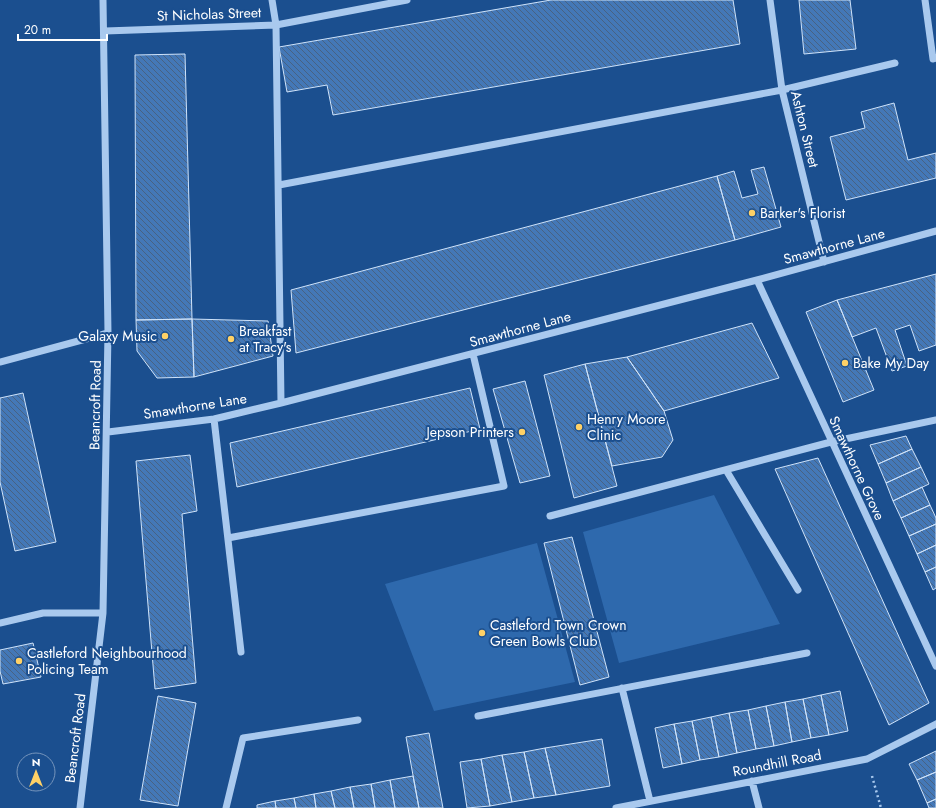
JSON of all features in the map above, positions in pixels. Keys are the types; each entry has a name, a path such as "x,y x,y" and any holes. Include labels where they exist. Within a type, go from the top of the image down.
{"street":[{"name":"Beancroft Road","path":"80,808 103,613 108,432 108,333 105,31 103,0"},
{"path":"272,0 276,25 281,403"},
{"name":"St Nicholas Street","path":"105,31 276,25 407,0"},
{"name":"Ashton Street","path":"770,0 782,90 824,262"},
{"path":"925,0 933,59 936,58"},
{"path":"279,185 782,90 895,63"},
{"name":"Smawthorne Lane","path":"108,432 214,419 281,403 757,280 936,231"},
{"name":"Smawthorne Grove","path":"757,280 936,666"},
{"path":"0,362 108,333"},
{"path":"228,538 504,486 473,354"},
{"path":"214,419 241,652"},
{"path":"550,516 831,442 936,420"},
{"path":"726,470 798,590"},
{"path":"0,623 43,613 103,613"},
{"path":"478,716 807,653"},
{"path":"622,688 650,801"},
{"path":"226,808 243,738 358,720"},
{"name":"Roundhill Road","path":"616,808 867,759 936,724"},
{"path":"752,782 759,808"}],"path":[{"path":"867,759 881,808"}],"shaded area":[{"name":"Castleford Town Crown Green Bowls Club","path":"714,495 780,624 619,663 583,532"},
{"name":"Castleford Town Crown Green Bowls Club","path":"537,543 575,682 434,711 385,584"}],"building":[{"path":"551,0 733,0 740,44 333,115 327,85 287,92 279,47"},
{"path":"799,0 850,0 856,49 804,54"},
{"path":"185,54 192,319 136,320 135,55"},
{"path":"894,103 908,160 936,153 936,178 846,200 830,137 865,128 861,112"},
{"name":"Barker's Florist","path":"764,167 781,227 735,240 717,176 734,171 742,198 758,194 751,170"},
{"path":"717,176 735,240 296,353 291,290"},
{"path":"936,274 936,345 919,351 910,325 895,330 907,366 892,371 876,328 852,337 837,300"},
{"name":"Bake My Day","path":"837,300 874,390 843,402 806,312"},
{"name":"Galaxy Music","path":"192,319 194,377 157,378 137,351 136,320"},
{"name":"Breakfast at Tracy's","path":"192,319 268,321 273,356 194,377"},
{"path":"752,323 779,378 664,411 627,357"},
{"path":"627,357 664,411 673,440 662,457 612,466 585,364"},
{"name":"Henry Moore Clinic","path":"585,364 617,486 574,498 544,375"},
{"name":"Jepson Printers","path":"525,381 550,476 520,483 493,389"},
{"path":"470,388 480,429 237,487 230,443"},
{"path":"23,393 56,542 15,551 0,482 0,398"},
{"path":"906,436 912,449 878,464 870,445"},
{"path":"912,449 921,467 886,483 878,464"},
{"path":"190,455 197,511 182,514 196,683 155,689 136,461"},
{"path":"818,458 929,703 889,725 775,469"},
{"path":"921,467 929,484 893,501 886,483"},
{"path":"922,487 930,505 901,518 893,501"},
{"path":"930,505 936,518 936,524 909,536 901,518"},
{"path":"936,524 936,545 917,554 909,536"},
{"path":"572,537 609,677 580,685 544,543"},
{"path":"936,545 936,567 925,572 917,554"},
{"path":"936,567 936,588 933,590 925,572"},
{"name":"Castleford Neighbourhood Policing Team","path":"33,643 41,677 3,684 0,671 0,650"},
{"path":"840,691 848,731 829,735 821,695"},
{"path":"821,695 829,735 811,738 803,699"},
{"path":"158,696 196,703 178,806 140,800"},
{"path":"803,699 811,738 792,742 785,702"},
{"path":"785,702 792,742 774,746 766,706"},
{"path":"766,706 774,746 756,749 748,710"},
{"path":"748,710 756,749 737,753 729,713"},
{"path":"729,713 737,753 719,757 711,717"},
{"path":"711,717 719,757 700,760 692,721"},
{"path":"692,721 700,760 682,764 674,724"},
{"path":"674,724 682,764 663,768 655,728"},
{"path":"429,733 443,808 419,808 406,737"},
{"path":"602,739 610,786 556,795 545,748"},
{"path":"545,748 556,795 534,798 524,752"},
{"path":"936,751 936,772 917,780 909,764"},
{"path":"524,752 534,798 512,802 502,755"},
{"path":"502,755 512,802 490,806 481,759"},
{"path":"481,759 490,806 467,808 460,762"},
{"path":"936,772 936,799 927,803 917,780"},
{"path":"413,776 419,808 395,808 390,780"},
{"path":"390,780 395,808 375,808 371,784"},
{"path":"371,784 375,808 354,808 350,787"},
{"path":"350,787 354,808 335,808 331,791"},
{"path":"331,791 335,808 316,808 314,794"},
{"path":"314,794 316,808 296,808 294,798"},
{"path":"294,798 296,808 276,808 275,801"},
{"path":"936,799 936,808 929,808 927,803"},
{"path":"275,801 276,808 257,808 257,805"}],"place":[{"name":"Barker's Florist","path":"752,213"},
{"name":"Galaxy Music","path":"165,336"},
{"name":"Breakfast at Tracy's","path":"231,339"},
{"name":"Bake My Day","path":"845,363"},
{"name":"Henry Moore Clinic","path":"579,427"},
{"name":"Jepson Printers","path":"522,432"},
{"name":"Castleford Town Crown Green Bowls Club","path":"482,633"},
{"name":"Castleford Neighbourhood Policing Team","path":"19,661"}]}
